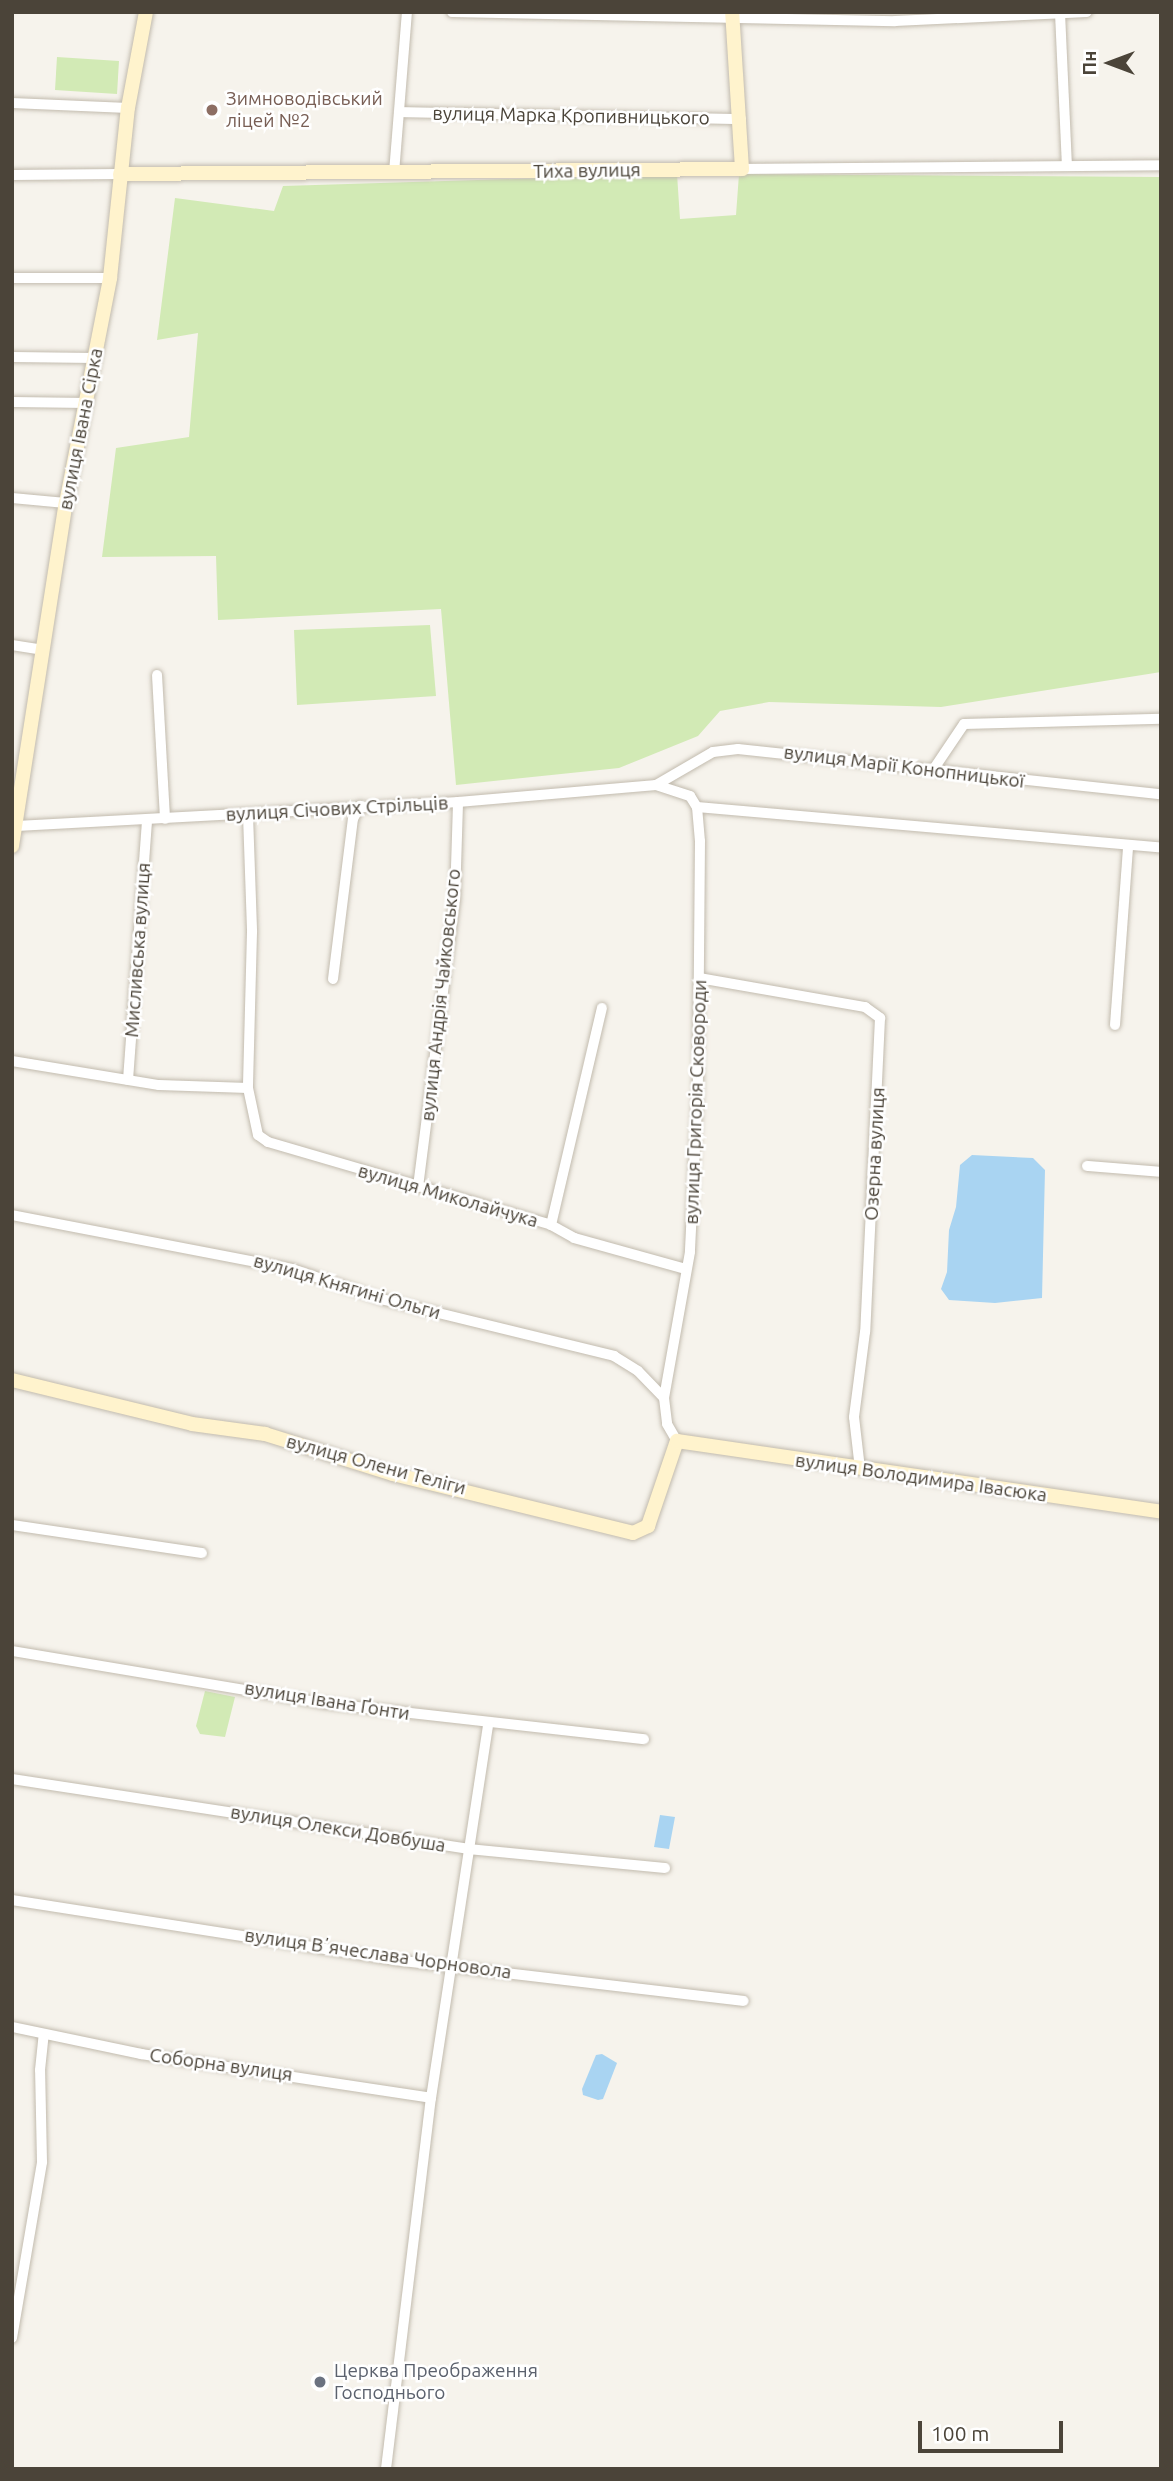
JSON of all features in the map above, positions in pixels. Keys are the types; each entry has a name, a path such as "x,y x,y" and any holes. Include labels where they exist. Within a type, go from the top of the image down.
{"street":[{"name":"вулиця Івана Сірка","path":"12,846 66,503 88,403 110,278 128,108 146,12"},
{"path":"394,173 407,12"},
{"path":"452,12 732,15 895,22 1087,12"},
{"path":"1060,13 1067,166"},
{"path":"732,15 741,119 742,169"},
{"path":"12,103 128,108"},
{"name":"вулиця Марка Кропивницького","path":"401,112 741,119"},
{"name":"Тиха вулиця","path":"12,176 1161,165"},
{"path":"12,278 110,278"},
{"path":"12,357 95,358"},
{"path":"12,402 88,403"},
{"path":"12,498 66,503"},
{"path":"12,645 44,650"},
{"path":"157,675 165,819"},
{"path":"935,767 964,724 1161,719"},
{"name":"вулиця Марії Конопницької","path":"656,785 713,752 738,748 935,767 1115,792 1161,794"},
{"path":"656,785 682,792 697,807 1161,848"},
{"name":"вулиця Січових Стрільців","path":"17,827 458,802 656,785"},
{"name":"вулиця Андрія Чайковського","path":"418,1187 455,899 458,802"},
{"path":"333,979 353,819 360,806"},
{"name":"вулиця Григорія Сковороди","path":"680,1442 667,1424 664,1398 695,1198 703,980 697,807"},
{"name":"вулиця Миколайчука","path":"248,815 252,932 248,1088 258,1135 268,1142 551,1225 574,1238 686,1269"},
{"name":"Мисливська вулиця","path":"128,1080 147,821"},
{"path":"1115,1025 1128,846"},
{"name":"Озерна вулиця","path":"703,980 865,1007 880,1018 866,1319 854,1416 860,1469"},
{"path":"551,1225 602,1008"},
{"path":"12,1061 128,1080 248,1088"},
{"path":"1087,1166 1161,1172"},
{"name":"вулиця Княгині Ольги","path":"12,1214 292,1269 385,1300 614,1356 638,1371 664,1398"},
{"name":"вулиця Олени Теліги","path":"12,1380 192,1424 265,1434 393,1474 633,1533 648,1526 680,1442"},
{"name":"вулиця Володимира Івасюка","path":"680,1442 1161,1512"},
{"path":"12,1525 202,1553"},
{"name":"вулиця Івана Ґонти","path":"12,1651 322,1703 488,1724 644,1739"},
{"path":"386,2469 430,2098 454,1967 468,1849 488,1724"},
{"name":"вулиця Олекси Довбуша","path":"12,1779 468,1849 665,1868"},
{"name":"вулиця Вʼячеслава Чорновола","path":"12,1900 454,1967 744,2001"},
{"name":"Соборна вулиця","path":"12,2027 430,2098"},
{"path":"12,2338 42,2162 40,2070 44,2034"}],"green space":[{"path":"57,57 119,61 117,94 55,90"},
{"path":"677,174 680,219 736,215 739,174 1161,177 1161,672 941,707 769,702 720,711 698,736 619,768 456,785 441,609 218,620 216,556 102,557 116,448 189,437 198,333 157,340 175,198 274,211 283,186"},
{"path":"430,625 436,696 297,705 294,630"},
{"path":"205,1691 235,1697 225,1737 200,1734 196,1726"}],"water":[{"path":"972,1155 1033,1158 1045,1170 1042,1298 995,1303 949,1300 941,1289 947,1272 949,1230 956,1207 960,1165"},
{"path":"660,1815 675,1817 669,1849 654,1847"},
{"path":"602,2054 617,2063 603,2099 598,2100 583,2095 582,2089 596,2055"}],"place":[{"name":"Зимноводівський ліцей №2","path":"212,110"},
{"name":"Церква Преображення Господнього","path":"320,2382"}]}
